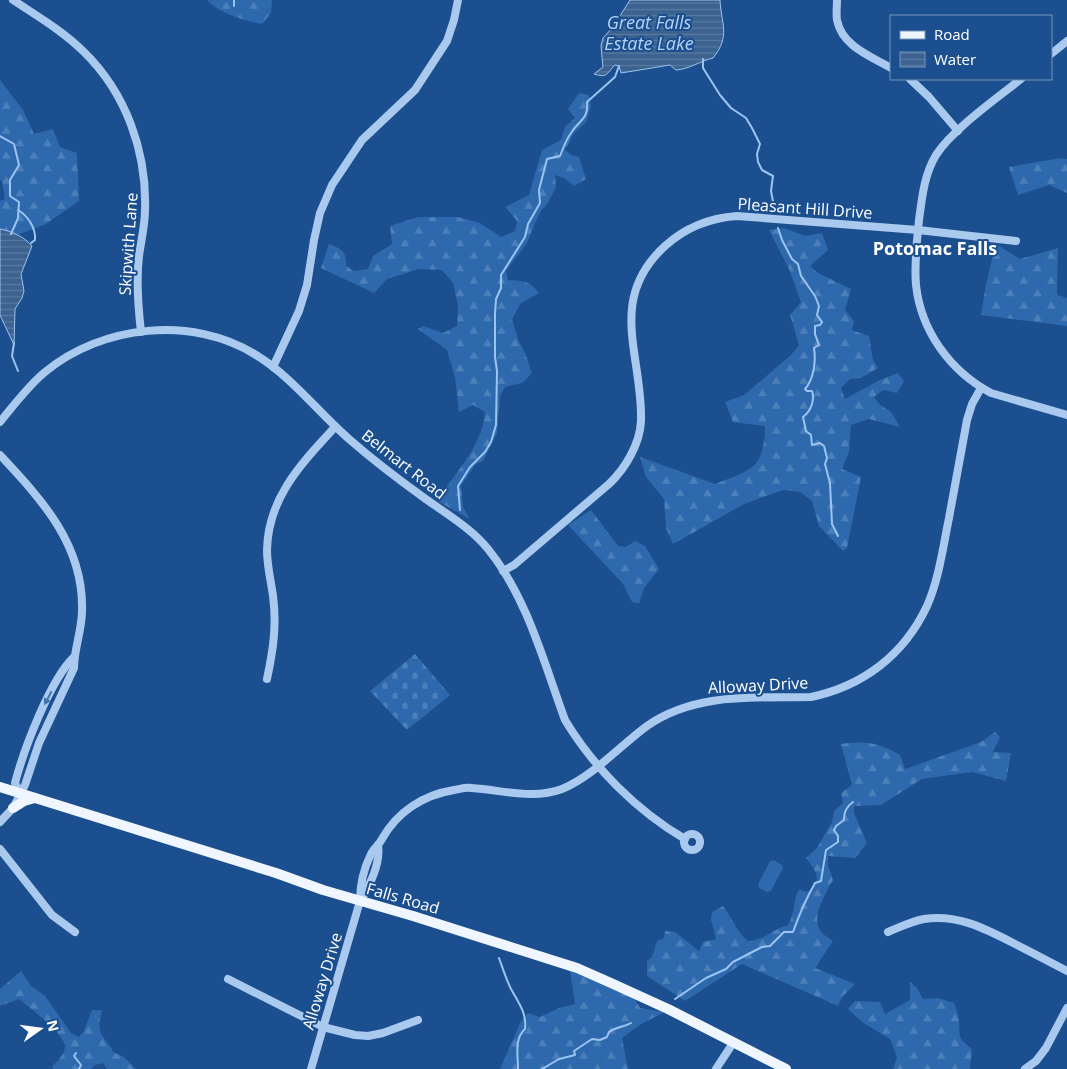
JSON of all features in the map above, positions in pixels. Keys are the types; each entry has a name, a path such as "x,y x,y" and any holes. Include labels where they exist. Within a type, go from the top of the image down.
{"main road":[{"name":"Falls Road","path":"0,787 577,968 652,1002 786,1069"},
{"path":"13,808 24,801 35,798"}],"street":[{"name":"Skipwith Lane","path":"13,0 83,50 109,82 130,120 140,151 146,186 145,213 137,279 141,332"},
{"path":"273,367 299,311 307,285 320,213 332,185 362,140 415,90 447,41 458,0"},
{"path":"837,0 837,20 844,36 853,47 890,67"},
{"path":"1052,53 1067,41"},
{"path":"911,80 958,131"},
{"path":"1020,80 942,146 929,169 923,190 918,230 916,284 926,324 937,344 953,364 981,388 990,393 1067,415"},
{"name":"Pleasant Hill Drive","path":"503,571 514,565 619,475 632,454 641,422 640,396 630,327 632,303 638,283 650,262 674,237 688,228 723,217 737,216 918,230 1016,242"},
{"name":"Belmart Road","path":"0,422 30,386 44,373 78,350 117,336 141,332 176,330 208,335 241,346 256,355 293,383 335,427 386,470 468,529 487,548 515,588 523,605 566,720 576,738 598,765 652,817 685,839"},
{"name":"Alloway Drive","path":"310,1069 360,901 362,877 372,852 393,823 409,808 429,796 441,792 470,788 540,795 561,790 573,784 648,726 676,710 715,700 812,697 846,687 867,676 895,652 915,627 927,606 935,583 944,545 967,420 972,404 981,388"},
{"path":"267,679 275,635 268,550 269,535 276,507 292,476 335,427"},
{"path":"0,455 34,492 58,523 73,556 82,596 79,638 74,657 66,665 45,703 15,783 20,793 13,808 0,822"},
{"path":"0,848 52,915 75,932"},
{"path":"888,932 926,919 963,920 988,930 1067,971"},
{"path":"228,979 323,1026 355,1035 368,1036 383,1033 418,1020"},
{"path":"1025,1069 1035,1065 1067,1008"},
{"path":"716,1069 733,1043"}],"green space":[{"path":"207,0 272,0 271,13 262,24 255,23 225,13"},
{"path":"0,80 23,110 34,134 53,129 60,147 77,153 79,201 46,224 17,235 0,229 0,201 5,199 2,181 0,180"},
{"path":"579,93 589,95 591,107 586,122 574,133 565,150 571,155 579,157 586,179 574,186 564,178 555,175 556,187 548,203 541,211 527,243 506,271 508,280 525,282 539,293 521,303 512,319 532,373 522,383 505,387 500,396 497,433 483,461 475,465 461,486 463,507 470,519 439,502 442,493 475,445 480,435 485,412 473,405 459,412 455,377 447,350 418,329 423,326 443,333 457,326 458,306 453,283 442,270 419,269 387,279 374,293 321,268 329,244 342,251 346,265 353,271 368,269 373,256 392,244 390,226 418,217 458,217 480,223 501,237 515,231 517,221 505,207 529,195 542,150 561,140 565,127 575,118 568,109"},
{"path":"1060,158 1067,159 1067,193 1049,185 1018,195 1009,167"},
{"path":"784,228 805,236 822,233 828,250 810,266 818,273 851,289 845,310 854,321 852,330 869,336 873,360 878,368 861,378 850,379 841,388 845,399 878,381 898,373 904,381 897,393 883,390 874,397 880,405 891,412 900,427 869,419 851,425 849,452 842,469 861,477 847,548 843,551 819,526 812,501 800,492 783,490 744,504 673,544 666,528 664,499 646,477 640,457 715,484 744,472 759,459 764,443 765,426 733,422 725,402 744,395 791,355 799,345 790,315 801,302 789,269 769,230"},
{"path":"996,244 1020,259 1058,248 1057,295 1067,298 1067,326 981,315 986,284"},
{"path":"591,510 618,546 626,547 635,541 645,546 659,569 644,588 639,603 632,602 623,584 568,525"},
{"path":"415,654 450,695 407,730 370,691"},
{"path":"995,732 1000,737 993,752 1011,753 1006,781 972,772 922,779 881,805 854,806 854,813 867,843 855,858 828,856 828,865 833,880 820,905 817,918 821,931 833,941 815,968 855,984 843,996 838,1006 742,964 685,1001 647,976 647,961 652,957 657,941 664,938 665,931 675,932 699,951 703,942 716,939 711,919 712,912 723,906 740,933 748,941 760,939 788,925 799,889 807,892 816,884 817,876 806,858 817,848 832,822 834,811 843,803 841,793 852,785 841,744 865,743 884,747 900,755 905,769 981,742"},
{"path":"774,860 782,865 783,868 771,891 767,892 759,888 758,884 770,861"},
{"path":"21,971 31,986 45,996 71,1033 79,1037 84,1031 92,1010 102,1010 99,1026 101,1034 113,1052 124,1057 136,1069 107,1069 103,1063 95,1065 91,1069 53,1069 52,1067 65,1050 64,1042 60,1036 46,1021 19,999 0,1006 0,989"},
{"path":"570,971 633,996 640,1008 665,1012 641,1024 622,1038 628,1069 500,1069 521,1021 528,1013 540,1017 559,1008 575,1004"},
{"path":"910,982 917,988 923,999 938,998 954,1003 959,1017 961,1038 972,1049 970,1069 893,1069 897,1057 890,1039 862,1022 848,1009 855,1001 880,1002 885,1014 910,1000"}],"water":[{"name":"Great Falls Estate Lake","path":"630,0 720,0 724,29 719,50 713,58 676,70 670,65 621,73 619,66 615,65 608,73 602,76 594,74 603,67 601,46 603,38 613,27"},
{"path":"0,229 18,235 32,246 21,274 24,291 15,309 14,345 0,315"}],"waterway":[{"path":"234,0 234,6"},
{"path":"703,59 703,68 720,95 731,108 746,118 760,144 757,154 758,162 762,170 773,176 771,191 775,212"},
{"path":"460,510 458,486 470,467 485,452 491,442 496,425 495,314 496,299 501,288 501,275 525,237 528,224 540,203 539,190 547,159 560,156 569,136 585,116 587,102 615,77 619,66"},
{"path":"0,136 14,144 19,165 10,180 10,196 19,202 18,218 11,234"},
{"path":"18,210 28,219 33,227 35,240 31,243"},
{"path":"778,228 782,240 792,259 798,264 801,276 815,296 819,306 817,315 822,322 820,325 815,326 815,334 819,345 814,348 814,370 805,389 812,391 813,402 803,417 806,431 811,435 812,445 820,443 824,446 827,458 825,464 830,483 832,524 838,536"},
{"path":"14,343 12,356 18,371"},
{"path":"675,999 706,978 726,969 733,962 762,947 770,946 784,932 793,932 815,883 821,881 826,850 838,842 838,836 834,830 844,820 846,810 853,802"},
{"path":"499,958 525,1018 525,1029 518,1042 518,1069"},
{"path":"542,1069 559,1059 575,1055 574,1051 592,1039 600,1040 607,1037 612,1030 631,1023"},
{"path":"76,1053 74,1056 81,1065 79,1069"}],"district":[{"name":"Potomac Falls","path":"935,249"}]}
